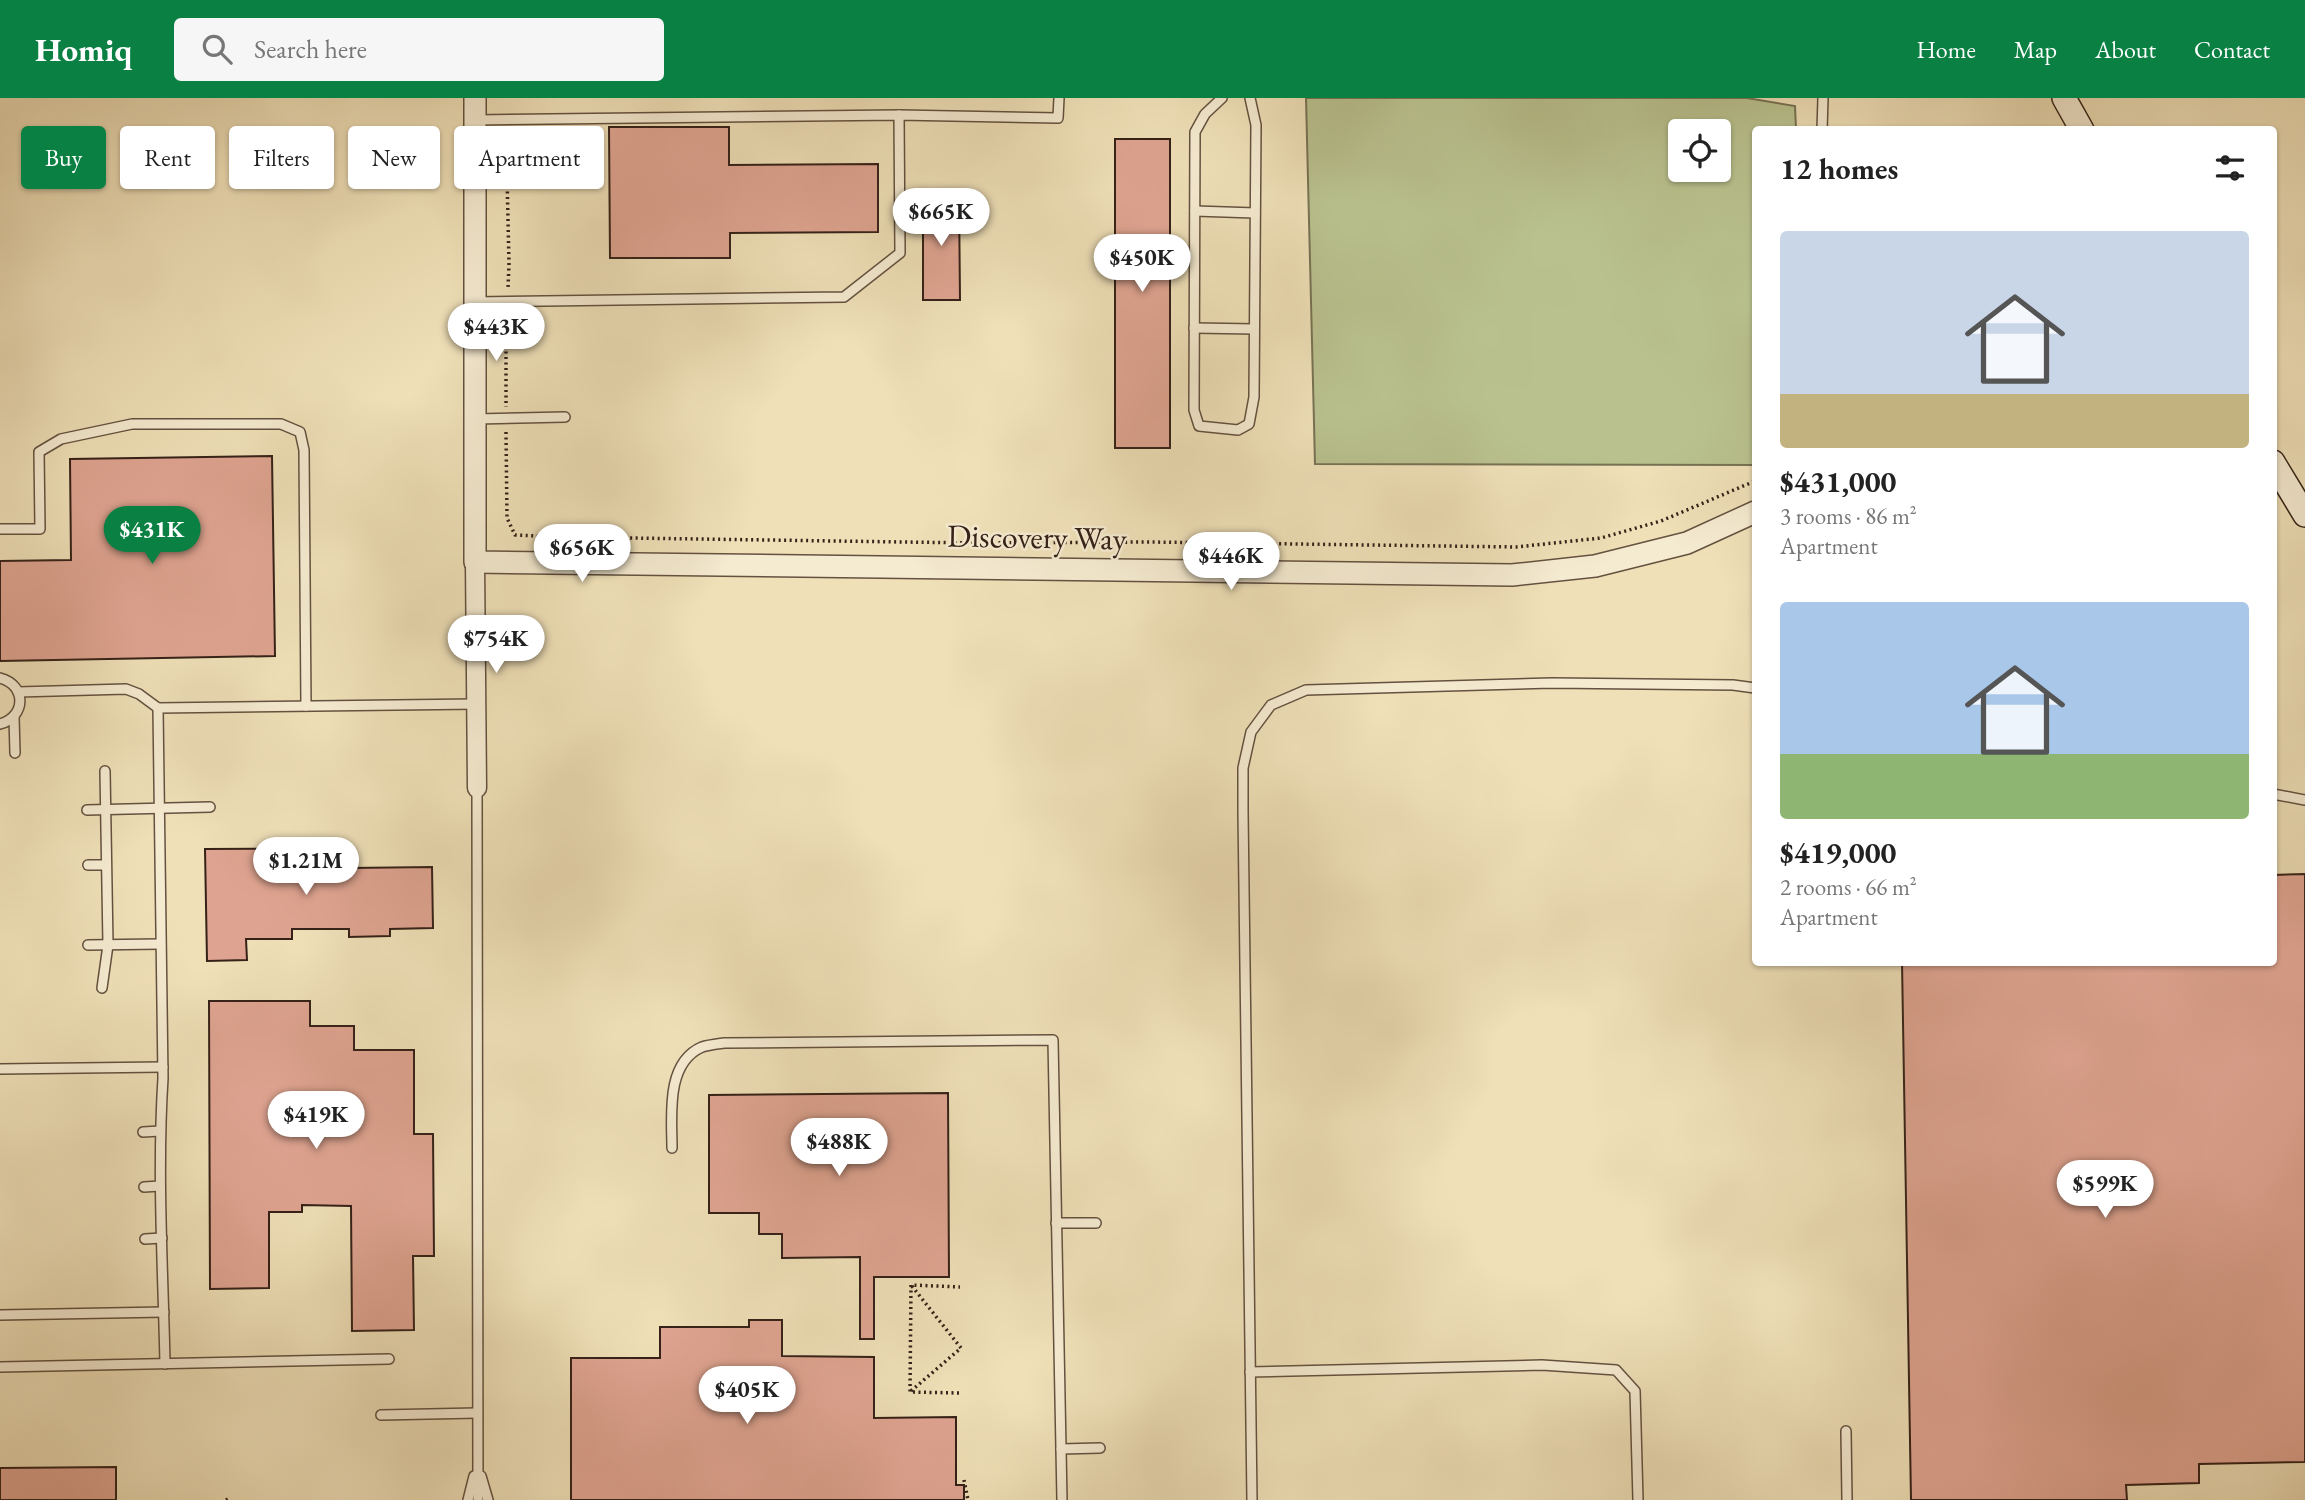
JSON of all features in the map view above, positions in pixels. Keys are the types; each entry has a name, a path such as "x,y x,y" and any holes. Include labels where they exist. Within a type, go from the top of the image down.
{"main road":[{"path":"2064,98 2080,126"},
{"path":"2277,473 2305,515"}],"street":[{"path":"475,98 477,788"},
{"name":"Discovery Way","path":"475,562 1512,575 1595,566 1687,543 1752,513"}],"lane":[{"path":"475,120 899,115 1058,118 1059,98"},
{"path":"1222,98 1205,114 1195,132 1194,410 1199,426 1238,430 1249,424 1254,397 1256,125 1250,98"},
{"path":"1822,126 1823,98"},
{"path":"475,302 844,297 900,253 899,115"},
{"path":"1195,211 1255,213"},
{"path":"1194,328 1254,329"},
{"path":"475,419 565,417"},
{"path":"0,529 40,529 39,452 61,439 132,424 281,425 300,432 304,450 306,706"},
{"path":"0,678 12,683 18,692 20,706 14,717 15,753"},
{"path":"1252,1500 1243,812 1243,768 1251,732 1270,705 1306,690 1552,683 1733,685 1752,688"},
{"path":"18,692 126,689 139,694 158,708 477,704"},
{"path":"158,708 163,1066 160,1186 165,1364"},
{"path":"0,724 14,717"},
{"path":"102,988 108,945 105,771"},
{"path":"477,788 478,1500"},
{"path":"2277,795 2305,800"},
{"path":"87,810 210,807"},
{"path":"88,865 106,865"},
{"path":"88,946 160,944"},
{"path":"672,1149 673,1093 685,1059 701,1048 724,1043 1053,1040 1062,1500"},
{"path":"0,1069 163,1066"},
{"path":"144,1132 160,1131"},
{"path":"144,1187 160,1186"},
{"path":"1056,1223 1096,1223"},
{"path":"145,1239 162,1238"},
{"path":"0,1315 164,1312"},
{"path":"0,1367 389,1359"},
{"path":"1250,1372 1542,1365 1616,1370 1635,1391 1639,1500"},
{"path":"381,1415 477,1413"},
{"path":"1846,1432 1847,1500"},
{"path":"1061,1449 1100,1448"},
{"path":"468,1500 477,1464"},
{"path":"477,1464 488,1500"}],"path":[{"path":"506,120 509,264 504,329 507,518 515,535 972,543 1150,542 1516,547 1601,538 1661,521 1752,482"},
{"path":"911,1285 960,1287"},
{"path":"910,1392 961,1348 911,1285"},
{"path":"910,1392 911,1285"},
{"path":"910,1392 959,1393"},
{"path":"964,1480 968,1500"}],"green space":[{"path":"1306,98 1747,98 1795,106 1796,126 1752,126 1752,465 1315,464"}],"building":[{"path":"609,127 729,127 729,165 878,164 878,232 730,233 730,258 610,258"},
{"path":"1115,139 1170,139 1170,448 1115,448"},
{"path":"959,195 960,300 923,300 923,196"},
{"path":"272,456 275,656 0,661 0,561 71,560 70,459"},
{"path":"350,848 350,868 432,867 433,928 390,929 390,936 349,937 349,929 292,929 292,939 246,939 247,960 207,961 205,849"},
{"path":"2305,874 2305,1462 2199,1464 2199,1483 2126,1485 2127,1500 1911,1500 1902,966 2277,966 2277,875"},
{"path":"209,1001 310,1001 310,1026 354,1026 354,1050 414,1050 414,1134 433,1134 434,1256 413,1256 414,1330 352,1331 351,1206 302,1205 302,1212 269,1212 269,1288 210,1289"},
{"path":"948,1093 949,1277 874,1277 874,1339 860,1339 860,1257 782,1258 782,1234 759,1234 759,1213 709,1213 709,1095"},
{"path":"749,1320 782,1320 782,1356 874,1357 874,1418 956,1417 956,1485 964,1485 964,1500 571,1500 571,1358 660,1358 660,1327 749,1327"},
{"path":"116,1467 116,1500 0,1500 0,1468"}]}
